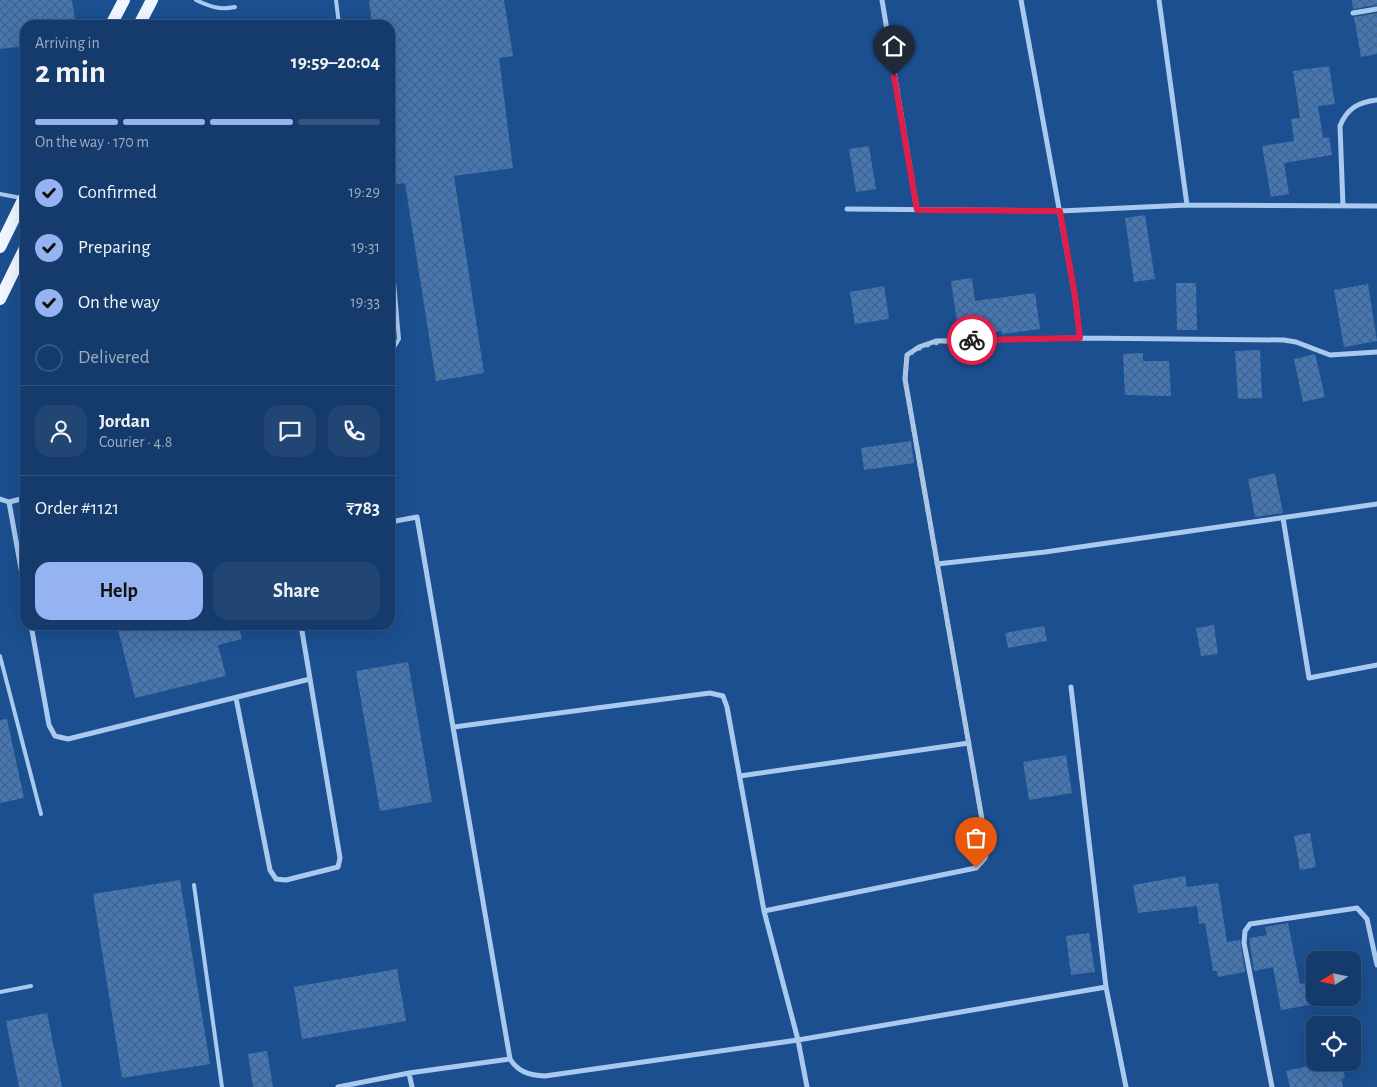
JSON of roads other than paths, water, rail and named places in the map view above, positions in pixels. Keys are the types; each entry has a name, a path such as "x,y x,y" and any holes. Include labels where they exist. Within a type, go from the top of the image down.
{"main road":[{"path":"114,20 124,0"},
{"path":"142,20 152,0"},
{"path":"0,247 20,205"},
{"path":"0,299 20,259"}],"street":[{"path":"882,0 917,210"},
{"path":"1021,0 1075,296 1080,338"},
{"path":"1159,0 1187,205"},
{"path":"1353,13 1377,9"},
{"path":"1342,206 1340,126 1344,115 1352,108 1361,102 1377,100"},
{"path":"847,209 1060,211 1187,205 1377,206"},
{"path":"764,911 976,868 985,858 987,848 905,380 907,355 919,347 936,341 1080,338 1284,340 1296,342 1330,355 1377,352"},
{"path":"0,499 9,502 20,499"},
{"path":"9,502 20,563"},
{"path":"937,564 1045,552 1377,504"},
{"path":"395,521 417,517 510,1059 522,1072 545,1076 798,1040 1106,988"},
{"path":"1283,518 1309,678 1377,665"},
{"path":"32,630 49,725 55,736 68,738 310,679"},
{"path":"236,698 270,870 276,879 286,880 334,869 340,863 340,858 302,630"},
{"path":"1071,687 1106,988 1126,1087"},
{"path":"454,727 710,693 723,696 727,707 764,911 798,1040 807,1087"},
{"path":"740,776 969,742"},
{"path":"1272,1087 1244,943 1245,931 1250,924 1357,908 1367,919 1377,966"},
{"path":"338,1087 409,1073 510,1059"},
{"path":"409,1073 412,1087"}],"lane":[{"path":"196,0 210,6 225,9 235,7"},
{"path":"336,0 338,20"},
{"path":"0,194 20,196"},
{"path":"395,294 399,340 395,346"},
{"path":"0,656 41,814"},
{"path":"194,885 222,1087"},
{"path":"0,992 31,986"}]}
